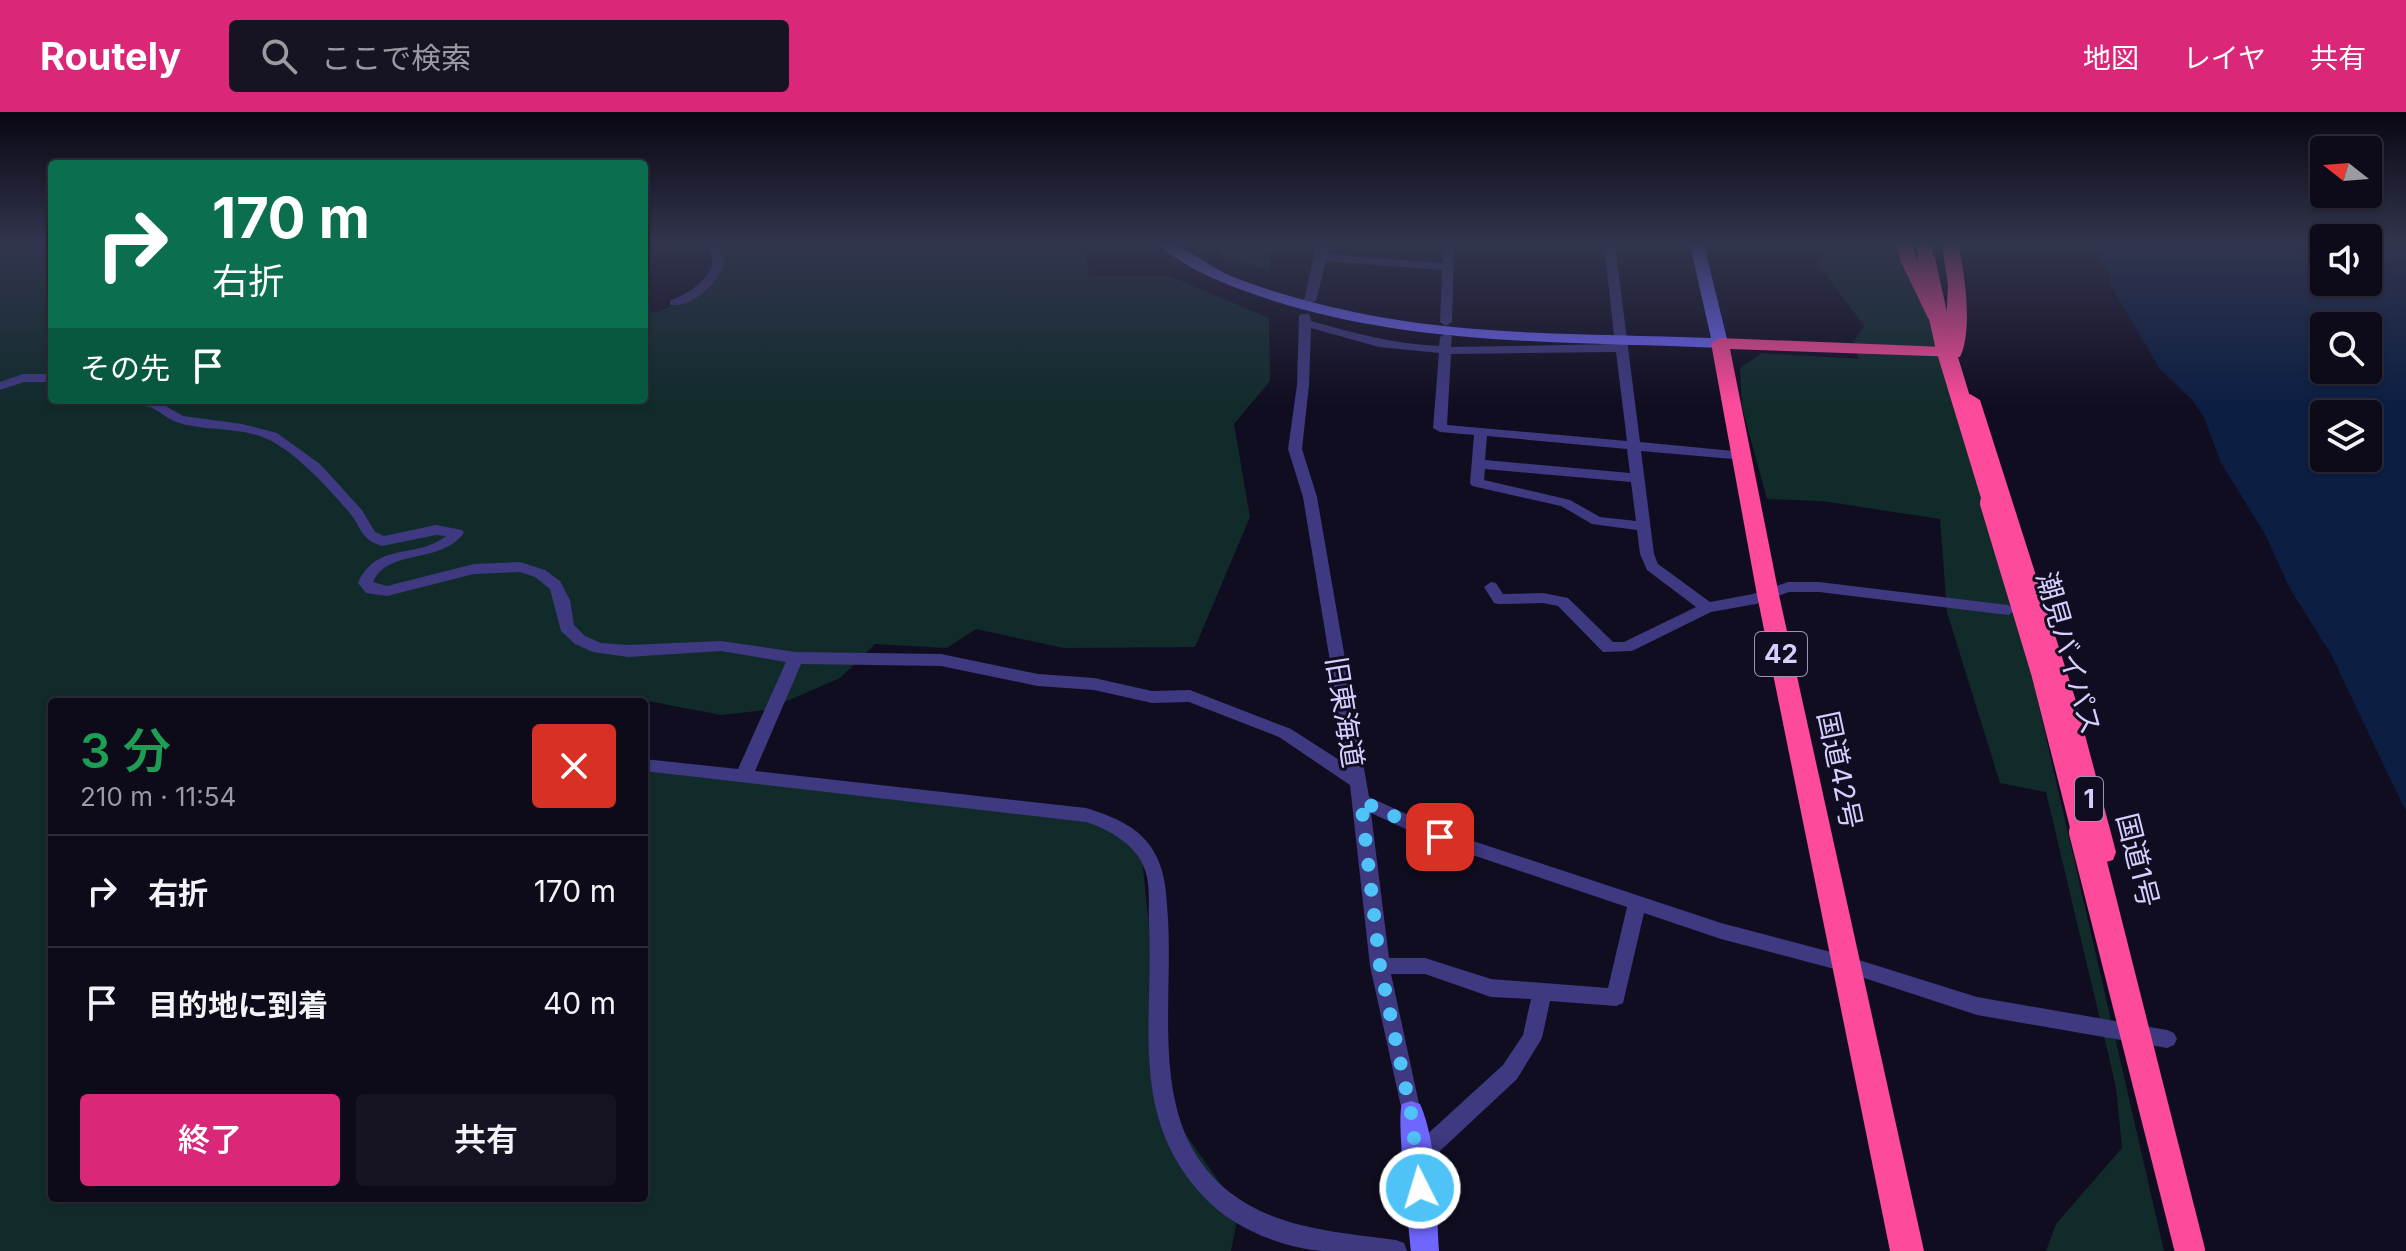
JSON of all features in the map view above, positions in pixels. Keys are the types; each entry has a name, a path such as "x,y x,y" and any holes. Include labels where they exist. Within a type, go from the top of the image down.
{"highway":[{"path":"1927,298 1954,353"},
{"name":"潮見バイパス","path":"1932,298 2043,672 2190,1251"},
{"path":"1954,353 1956,298"},
{"path":"1720,343 1954,353"},
{"name":"国道42号","path":"1720,343 1744,456 1768,595 1907,1251"},
{"name":"国道1号","path":"1954,353 2008,514 2064,701 2157,1037 2200,1251"}],"street":[{"path":"674,303 686,298"},
{"path":"1277,298 1341,314 1454,330 1620,343"},
{"name":"旧東海道","path":"1310,298 1295,449 1310,497 1361,801 1380,966 1418,1157 1425,1251"},
{"path":"1446,322 1447,298"},
{"path":"1615,298 1635,444 1642,526 1652,567 1707,608"},
{"path":"1306,313 1367,341 1446,344 1720,343 1709,298"},
{"path":"1446,344 1440,428 1744,456"},
{"path":"0,386 23,378 48,378"},
{"path":"155,404 179,419 242,428 272,436 315,467 357,513 370,535 382,541 436,530 457,533 447,543 376,565 367,573 365,583 371,589 387,591 489,566 511,565 532,569 555,585 564,604 566,627 580,640 599,648 628,651 721,646 796,658 941,660 1038,680 1094,684 1152,697 1190,696 1285,733 1356,780"},
{"path":"1481,432 1477,483 1565,503 1597,521 1642,526"},
{"path":"1479,464 1637,478"},
{"path":"1491,587 1499,599 1543,598 1563,602 1609,648 1626,647 1707,608 1768,595 1788,587 1819,587 2008,610"},
{"path":"743,778 796,658"},
{"path":"648,766 743,778 920,794 1086,815 1113,823 1141,848 1154,871 1160,933 1161,1084 1174,1138 1197,1171 1223,1200 1260,1221 1307,1237 1396,1251"},
{"path":"1361,801 1440,837 1721,931 1846,964 1977,1006 2157,1037"},
{"path":"1380,966 1425,966 1491,988 1616,997 1637,904"},
{"path":"1418,1157 1510,1072 1532,1038 1542,993"}],"green space":[{"path":"0,298 48,298 48,404 648,404 648,310 656,313 688,298 1222,298 1269,318 1270,381 1234,424 1250,517 1195,647 1064,648 976,629 947,648 875,644 840,678 766,710 721,715 648,701 648,698 48,698 48,1202 648,1202 648,762 1097,818 1141,848 1167,1108 1239,1210 1231,1251 0,1251"},
{"path":"1843,298 1927,298 2020,624 2164,1251 2046,1251 2056,1224 2122,1148 2116,1087 2046,792 2000,783 1947,612 1940,519 1822,501 1767,499 1742,407 1740,368 1762,353 1859,359 1852,344 1864,326"}],"water":[{"path":"2118,298 2406,298 2406,812 2331,654 2290,589 2265,534 2221,463 2204,417 2193,401 2160,369"}],"route":[{"path":"1420,1188 1411,1113 1370,902 1361,801 1440,837"}]}
